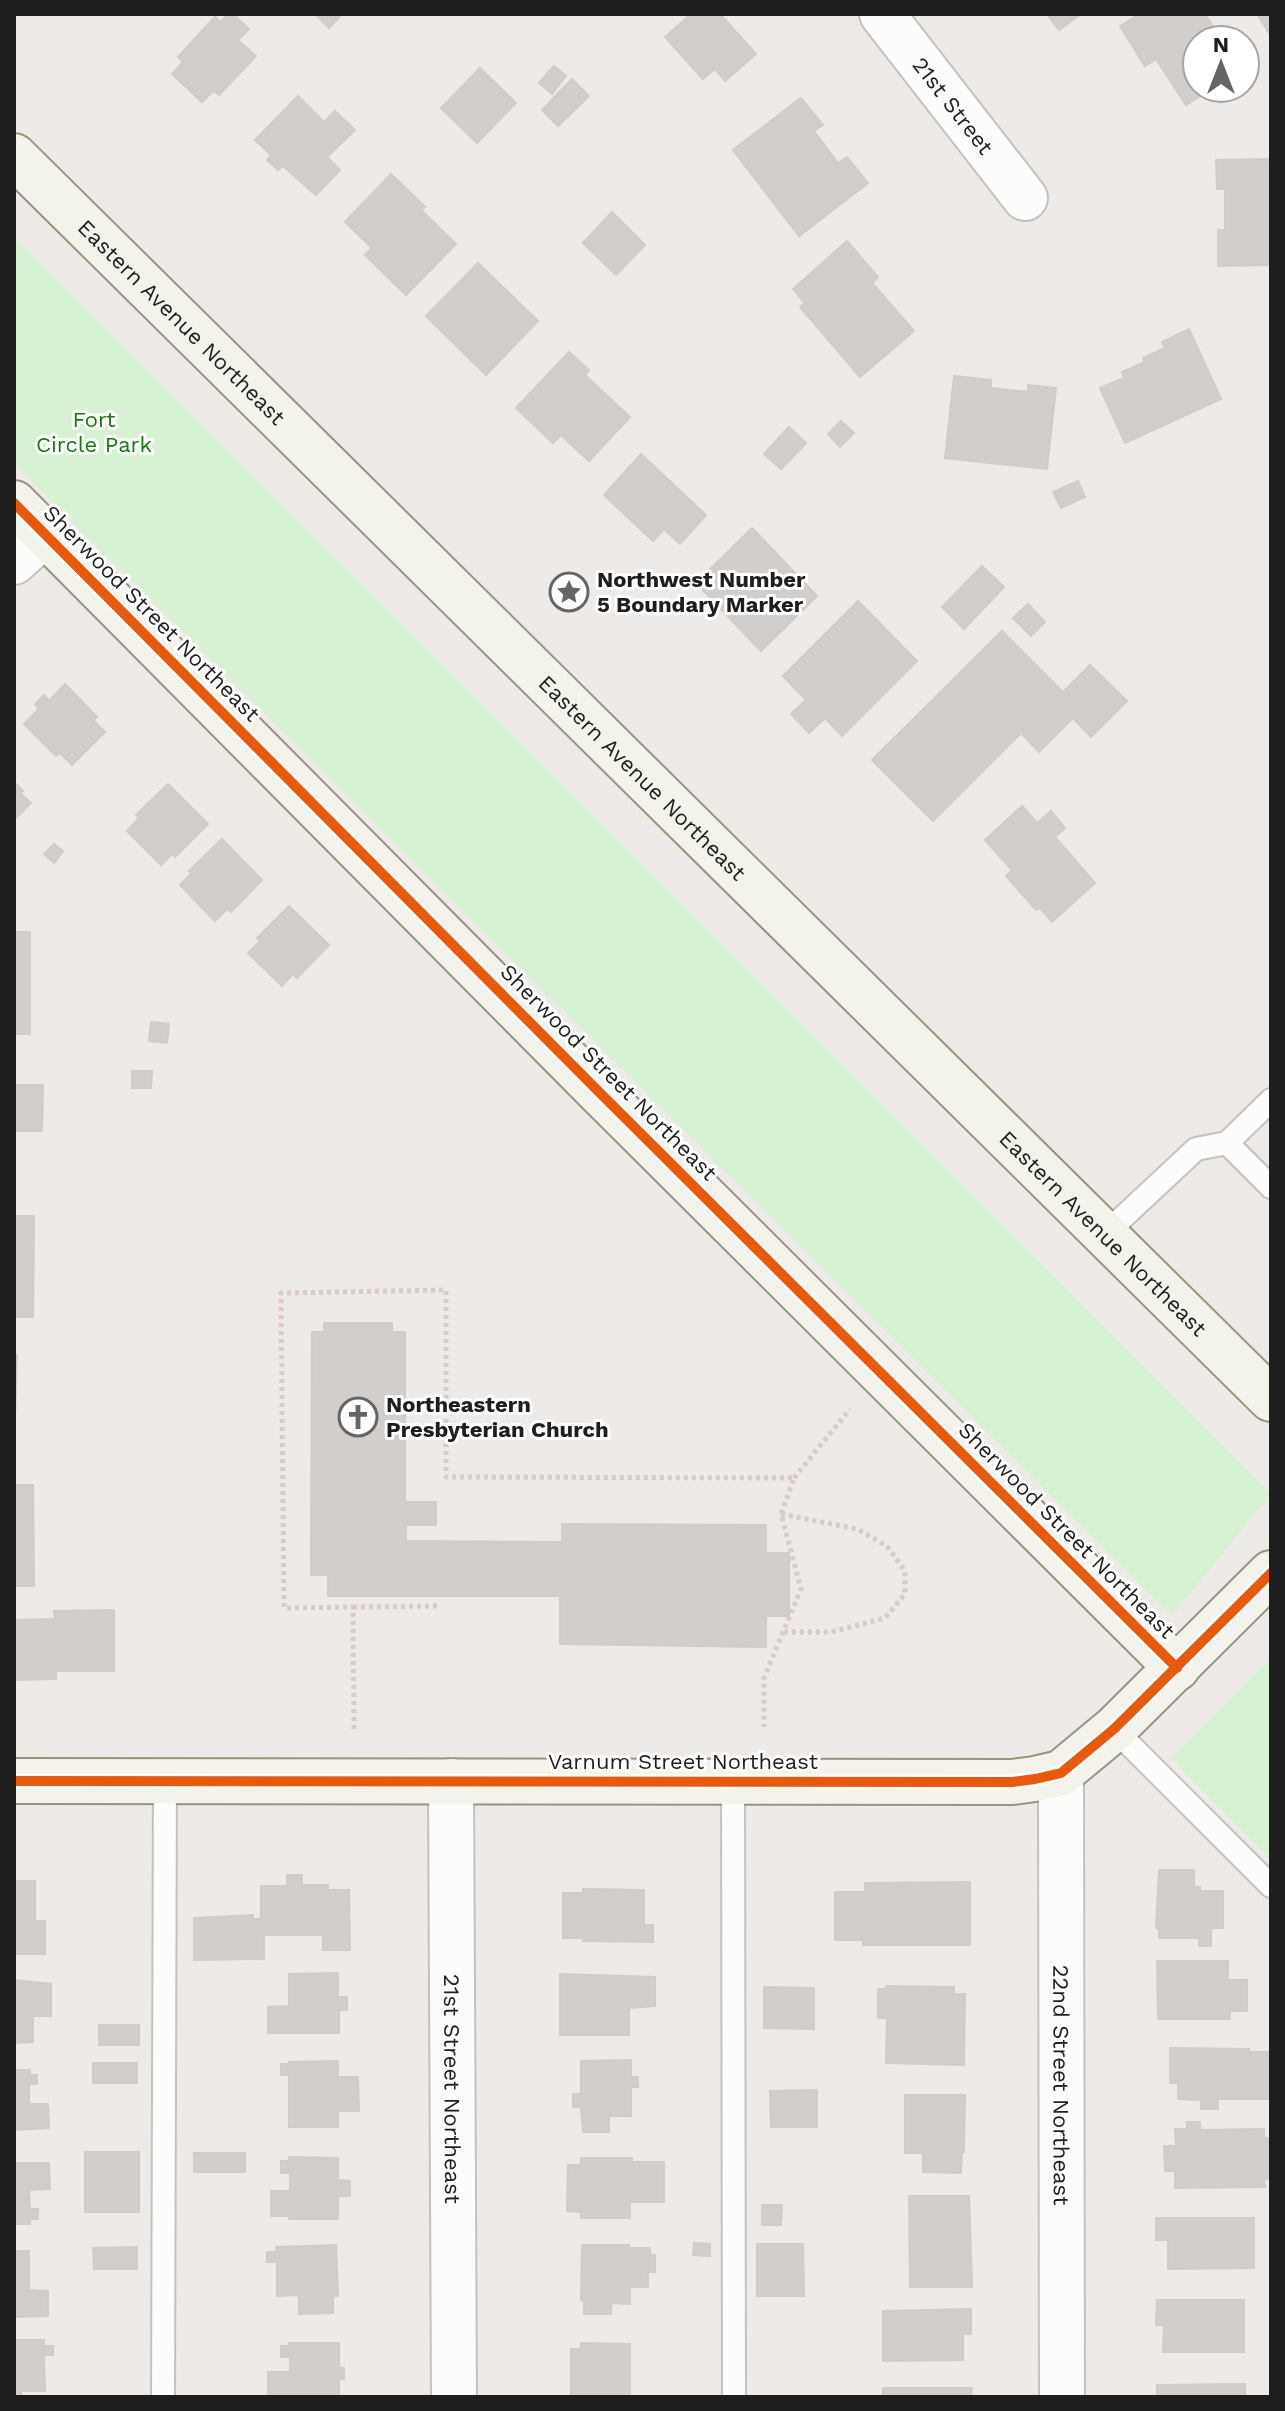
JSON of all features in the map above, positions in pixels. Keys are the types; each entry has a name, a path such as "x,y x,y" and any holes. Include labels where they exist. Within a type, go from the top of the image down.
{"street":[{"name":"21st Street","path":"882,14 1025,198"},
{"name":"Eastern Avenue Northeast","path":"14,156 1271,1399"},
{"name":"Sherwood Street Northeast","path":"14,503 29,548 587,1080 1177,1668"},
{"name":"Varnum Street Northeast","path":"14,1781 1012,1782 1061,1773 1114,1729 1271,1573"},
{"name":"22nd Street Northeast","path":"1061,1773 1062,2397"},
{"name":"21st Street Northeast","path":"451,1781 454,2397"}],"lane":[{"path":"1105,1234 1196,1149 1227,1143 1271,1100"},
{"path":"1227,1143 1271,1187"},
{"path":"1114,1729 1271,1886"},
{"path":"163,2397 165,1781"},
{"path":"733,1782 734,2397"}],"path":[{"path":"437,1606 284,1608 281,1293 446,1290 446,1477 794,1478"},
{"path":"764,1727 764,1678 801,1589 781,1514 794,1478 850,1409"},
{"path":"781,1514 857,1529 887,1546 905,1571 905,1594 885,1618 831,1632 783,1632"},
{"path":"353,1607 354,1729"}],"green space":[{"name":"Fort Circle Park","path":"14,236 1271,1494 1172,1616 14,464"},
{"path":"1271,1658 1271,1859 1171,1758"}],"building":[{"path":"228,14 233,14 249,29 238,40 256,56 219,95 213,91 202,102 172,74 183,62 178,57 215,17 221,22"},
{"path":"315,14 342,14 329,28"},
{"path":"691,14 720,14 756,54 725,81 715,69 703,79 665,37"},
{"path":"1047,14 1081,14 1059,30"},
{"path":"1140,14 1205,14 1212,24 1181,24 1181,97 1156,59 1145,66 1120,26"},
{"path":"1257,14 1271,14 1271,36"},
{"path":"554,66 566,76 552,94 539,83"},
{"path":"480,68 516,103 477,143 441,108"},
{"path":"572,79 589,96 558,126 542,110"},
{"path":"298,96 324,122 335,111 355,130 327,157 340,170 316,195 283,166 278,170 267,160 271,155 255,140"},
{"path":"801,98 823,125 814,131 838,163 847,157 868,183 799,236 733,150"},
{"path":"1271,159 1271,265 1218,266 1218,230 1225,230 1225,189 1217,189 1216,160"},
{"path":"391,174 425,207 421,210 456,244 406,295 365,255 372,248 345,222"},
{"path":"612,212 645,245 616,275 583,243"},
{"path":"847,241 878,277 872,283 914,331 860,377 800,307 805,303 793,289"},
{"path":"478,263 538,321 486,375 426,316"},
{"path":"1189,329 1221,399 1125,443 1100,388 1124,378 1122,372 1145,362 1143,358 1165,348 1162,342"},
{"path":"569,352 589,370 585,375 630,417 589,461 561,435 553,443 516,408"},
{"path":"954,376 991,380 991,388 1028,392 1028,385 1056,388 1047,469 945,458"},
{"path":"841,421 854,433 840,447 828,434"},
{"path":"789,427 806,443 781,469 764,454"},
{"path":"641,454 706,515 680,544 664,529 653,541 604,495"},
{"path":"1078,481 1085,497 1061,508 1053,492"},
{"path":"752,528 817,596 761,651 696,583"},
{"path":"982,566 1004,587 964,629 942,607"},
{"path":"858,601 917,661 842,736 825,718 809,733 791,714 806,700 783,676"},
{"path":"1028,604 1045,622 1031,636 1013,618"},
{"path":"1002,631 1063,692 1090,665 1127,701 1091,737 1073,718 1039,752 1021,733 933,821 872,760"},
{"path":"65,684 97,717 93,720 105,732 72,765 60,753 56,756 24,724 39,709 35,704 44,695 49,701"},
{"path":"14,782 31,803 14,820"},
{"path":"168,784 208,824 175,857 172,854 161,865 127,831 139,818 136,815"},
{"path":"1022,806 1037,823 1051,811 1065,828 1055,837 1095,883 1052,922 1040,908 1036,910 1006,876 1012,870 985,840"},
{"path":"222,839 262,880 231,912 227,909 215,921 180,885 192,873 189,871"},
{"path":"54,844 63,851 54,863 44,854"},
{"path":"289,906 329,945 297,978 293,974 282,986 248,953 260,941 257,938"},
{"path":"14,932 30,932 30,1034 14,1034"},
{"path":"151,1022 169,1024 167,1043 149,1041"},
{"path":"132,1071 152,1071 151,1088 132,1088"},
{"path":"14,1085 43,1085 42,1131 15,1131 14,1183"},
{"path":"14,1216 34,1216 33,1317 14,1317"},
{"name":"Northeastern Presbyterian Church","path":"324,1323 392,1323 392,1332 405,1332 405,1502 436,1502 436,1525 406,1525 406,1541 562,1542 562,1524 766,1525 766,1553 789,1553 789,1616 766,1616 766,1647 560,1644 560,1596 328,1596 328,1575 311,1575 312,1332 324,1332"},
{"path":"14,1355 17,1355 14,1450"},
{"path":"14,1485 33,1485 34,1586 14,1586"},
{"path":"114,1610 114,1671 56,1671 56,1679 14,1680 14,1620 55,1619 54,1611"},
{"path":"1159,1870 1194,1870 1194,1887 1200,1887 1200,1891 1223,1891 1223,1928 1211,1928 1211,1946 1199,1946 1199,1938 1159,1938 1159,1928 1156,1928"},
{"path":"287,1875 302,1875 302,1885 328,1885 328,1890 349,1890 350,1950 323,1950 323,1935 264,1935 264,1959 194,1960 194,1918 253,1915 253,1919 261,1919 261,1886 287,1886"},
{"path":"14,1881 35,1881 35,1921 45,1921 45,1954 14,1954"},
{"path":"970,1882 970,1945 863,1945 863,1940 835,1940 835,1892 865,1892 865,1883"},
{"path":"583,1889 644,1890 644,1925 653,1925 653,1942 563,1938 563,1893 583,1893"},
{"path":"1157,1961 1228,1961 1228,1980 1247,1980 1247,2011 1230,2011 1230,2019 1158,2019"},
{"path":"338,1973 338,1997 347,1997 347,2010 339,2010 339,2033 268,2033 268,2007 289,2006 289,1974"},
{"path":"560,1974 655,1977 655,2006 629,2008 629,2035 560,2035"},
{"path":"14,1980 51,1984 51,2016 33,2016 33,2042 14,2043"},
{"path":"886,1986 954,1987 954,1994 965,1994 964,2065 886,2063 887,2018 878,2018 878,1989 886,1989"},
{"path":"764,1987 814,1988 814,2029 764,2028"},
{"path":"99,2025 139,2025 139,2045 99,2045"},
{"path":"1170,2048 1271,2052 1271,2099 1218,2099 1218,2109 1201,2109 1201,2100 1178,2099 1178,2083 1170,2083"},
{"path":"631,2060 631,2077 638,2077 638,2087 631,2087 631,2116 609,2116 609,2132 583,2132 581,2107 573,2107 573,2094 581,2094 581,2061"},
{"path":"338,2061 338,2077 358,2077 359,2111 338,2111 338,2127 289,2127 289,2075 281,2075 281,2064"},
{"path":"93,2063 137,2063 137,2083 93,2083"},
{"path":"14,2070 30,2070 30,2075 37,2075 37,2084 29,2084 29,2104 48,2104 49,2128 14,2130"},
{"path":"817,2090 817,2127 771,2127 770,2091"},
{"path":"905,2095 965,2095 961,2173 923,2172 923,2153 905,2153"},
{"path":"1187,2122 1200,2122 1200,2130 1264,2129 1264,2138 1271,2138 1271,2179 1264,2179 1265,2187 1175,2188 1175,2171 1165,2171 1164,2146 1176,2146 1175,2129 1187,2129"},
{"path":"85,2152 139,2152 139,2212 85,2212"},
{"path":"194,2153 245,2153 245,2172 194,2172"},
{"path":"289,2157 338,2158 338,2180 350,2181 350,2196 338,2196 338,2219 271,2216 271,2191 290,2191 290,2173 281,2173 281,2161 289,2161"},
{"path":"581,2158 632,2158 632,2162 664,2162 664,2202 630,2202 630,2218 581,2218 581,2212 567,2211 568,2165 581,2165"},
{"path":"14,2163 49,2163 50,2189 29,2190 30,2209 38,2209 38,2219 30,2219 30,2224 14,2224"},
{"path":"909,2196 969,2196 972,2287 910,2287"},
{"path":"762,2205 782,2205 781,2225 762,2225"},
{"path":"1156,2218 1254,2218 1254,2268 1168,2269 1168,2240 1156,2240"},
{"path":"694,2243 710,2244 710,2256 693,2255"},
{"path":"757,2244 803,2244 804,2296 757,2296"},
{"path":"336,2245 338,2296 333,2296 333,2313 299,2314 299,2295 277,2296 277,2262 267,2262 267,2252 276,2252 276,2247"},
{"path":"582,2245 650,2248 650,2255 655,2255 655,2272 648,2272 648,2287 630,2287 630,2304 611,2303 611,2314 584,2314 584,2300 581,2300"},
{"path":"137,2247 137,2269 94,2269 93,2248"},
{"path":"14,2251 29,2251 29,2290 48,2291 48,2316 14,2317"},
{"path":"1157,2300 1244,2300 1244,2352 1163,2352 1164,2325 1156,2325"},
{"path":"971,2309 971,2334 963,2334 963,2360 883,2361 883,2311"},
{"path":"14,2340 44,2340 44,2346 53,2346 53,2355 44,2355 45,2391 21,2391 21,2397 14,2397"},
{"path":"289,2343 339,2343 339,2368 344,2368 344,2379 339,2379 339,2397 268,2397 268,2372 290,2372 290,2357 281,2357 281,2346 289,2346"},
{"path":"581,2343 630,2344 630,2397 571,2396 571,2349 581,2349"},
{"path":"1245,2384 1245,2397 1157,2397 1157,2385"},
{"path":"883,2388 972,2388 971,2397 883,2397"}],"cycle path":[{"path":"14,503 1177,1668"},
{"path":"14,1781 1012,1782 1035,1779 1061,1773 1114,1729 1271,1573"}],"place":[{"name":"Northwest Number 5 Boundary Marker","path":"569,592"},
{"name":"Northeastern Presbyterian Church","path":"358,1417"}]}
